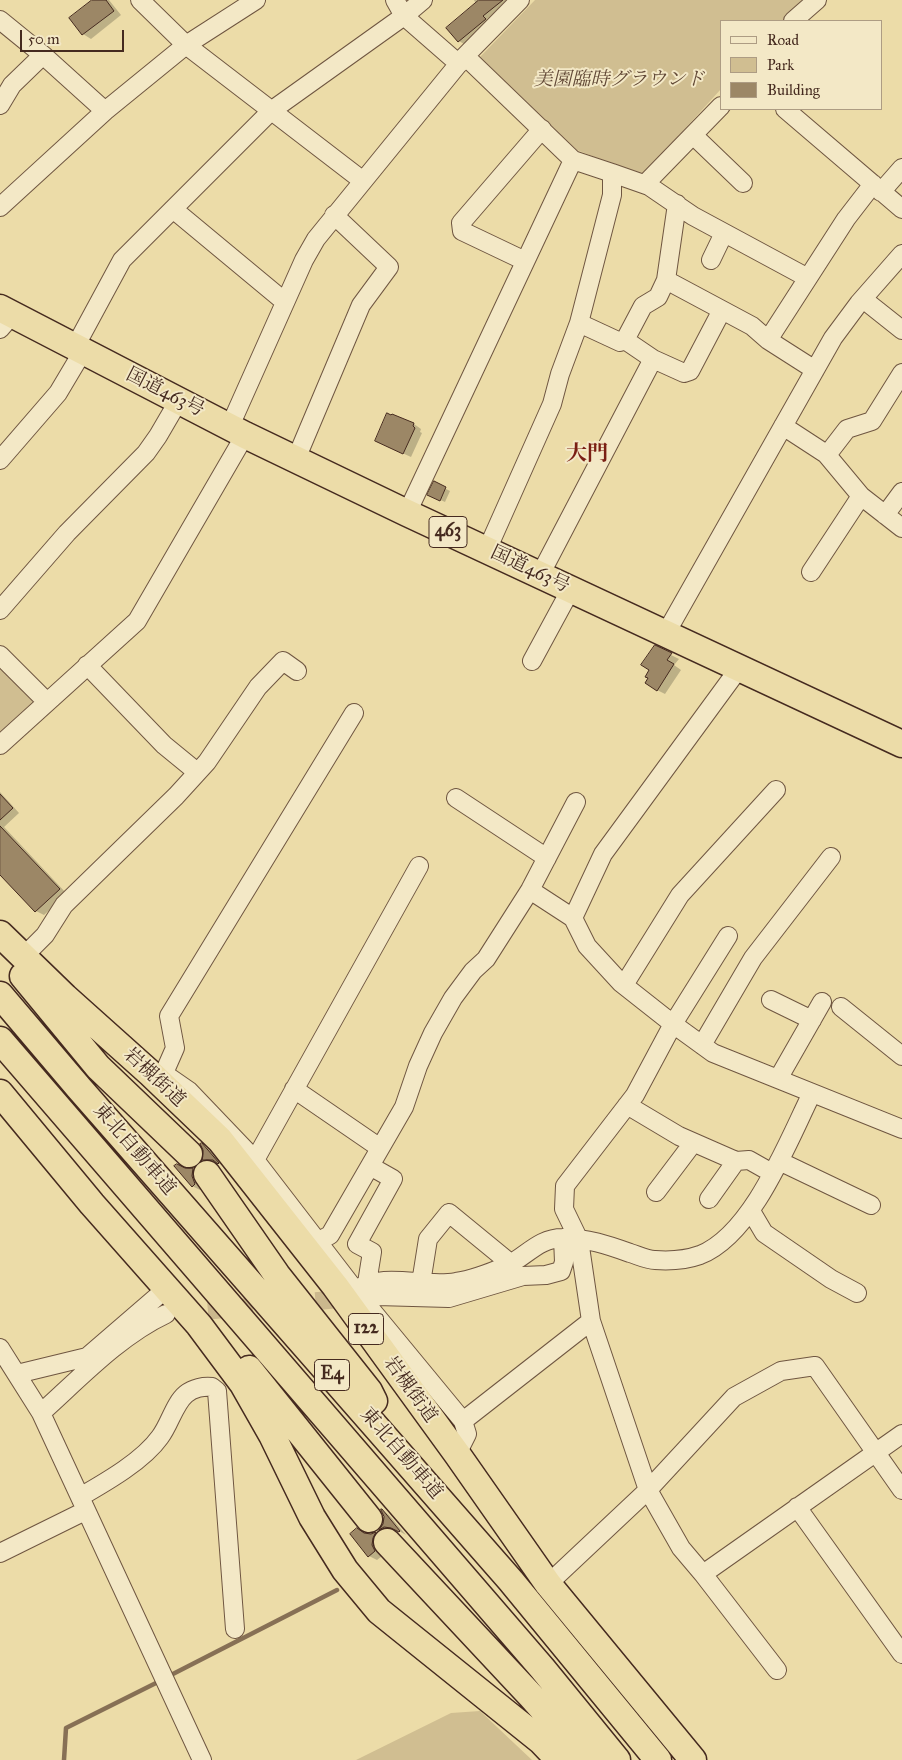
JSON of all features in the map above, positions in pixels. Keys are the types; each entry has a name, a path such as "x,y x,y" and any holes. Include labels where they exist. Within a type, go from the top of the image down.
{"highway":[{"name":"国道463号","path":"4,317 79,349 407,513 902,744"},
{"name":"岩槻街道","path":"0,935 158,1073 220,1140 335,1286 457,1454 548,1584 692,1760"},
{"path":"0,935 12,963 98,1067 189,1154"},
{"name":"東北自動車道","path":"0,995 79,1088 512,1581 658,1760"},
{"name":"東北自動車道","path":"0,1040 542,1668 617,1760"},
{"path":"0,1093 92,1204 199,1325 243,1384 272,1436 312,1517 345,1570 379,1611 541,1741 559,1760"},
{"path":"207,1174 277,1275 369,1391 412,1466"},
{"path":"199,1325 225,1340 369,1519"},
{"path":"387,1542 588,1760"}],"street":[{"path":"140,0 186,45 363,181"},
{"path":"0,208 106,111 186,45 256,0"},
{"path":"394,0 404,16 462,60 542,129 573,160 649,186 693,216 808,278"},
{"path":"0,460 58,393 122,260 271,111 424,0"},
{"path":"0,745 137,621 238,430 285,302 316,239 462,60 520,0"},
{"path":"794,20 816,0"},
{"path":"0,20 106,111"},
{"path":"0,105 12,85 43,55"},
{"path":"649,186 650,180 720,107"},
{"path":"785,110 902,209"},
{"path":"525,261 462,231 462,223 542,129"},
{"path":"693,135 744,183"},
{"path":"407,513 573,160"},
{"path":"768,340 846,219 877,188 902,168"},
{"path":"487,550 546,421 560,374 579,323 612,195 612,173"},
{"path":"579,323 620,342 625,340 643,306 658,297 666,280 677,204"},
{"path":"173,208 285,302"},
{"path":"296,459 361,305 389,268 334,215"},
{"path":"710,260 724,233"},
{"path":"666,633 833,338 863,299 902,254"},
{"path":"666,280 752,326 768,340 815,370"},
{"path":"863,299 902,330"},
{"path":"625,340 653,359 684,373 690,370 722,310"},
{"path":"540,575 653,359"},
{"path":"827,456 847,429 872,421 902,373"},
{"path":"0,610 66,533 146,453 179,400"},
{"path":"783,426 827,456 861,496 902,528"},
{"path":"885,515 902,492"},
{"path":"811,572 861,496"},
{"path":"532,661 571,589"},
{"path":"0,655 47,702"},
{"path":"23,957 45,935 64,905 176,796 207,762 258,687 283,661 297,671"},
{"path":"87,665 164,745 197,772"},
{"path":"573,918 603,854 740,667"},
{"path":"354,713 169,1016 175,1048 158,1073 189,1091 254,1160 318,1242 367,1289 463,1421 467,1434 457,1454"},
{"path":"624,985 680,895 776,790"},
{"path":"456,798 547,858"},
{"path":"318,1242 330,1235 404,1107 418,1066 453,998 472,971 486,959 530,890 576,802"},
{"path":"702,1045 753,958 831,856"},
{"path":"254,1160 419,866"},
{"path":"530,890 573,918 587,946 624,985 713,1053 902,1128"},
{"path":"728,936 673,1024 635,1095 565,1186 564,1209 591,1321 648,1490 681,1548 777,1670"},
{"path":"771,1000 812,1020"},
{"path":"778,1079 822,1002"},
{"path":"841,1007 902,1056"},
{"path":"294,1089 380,1148"},
{"path":"367,1289 404,1281 437,1285 457,1282 510,1263 531,1249 548,1241 571,1239 593,1241 653,1260 688,1259 701,1255 725,1239 751,1211 776,1167 812,1093"},
{"path":"627,1105 679,1136 736,1161 749,1160 776,1167 871,1205"},
{"path":"656,1192 693,1142"},
{"path":"709,1199 736,1161"},
{"path":"367,1289 372,1252 357,1244 393,1179 370,1166"},
{"path":"751,1211 764,1233 857,1293"},
{"path":"421,1283 428,1239 450,1213 510,1263"},
{"path":"367,1289 448,1298 522,1276 546,1275 561,1271 571,1239"},
{"path":"17,1374 87,1357 168,1288"},
{"path":"41,1413 112,1350 153,1320 166,1314"},
{"path":"463,1421 591,1321"},
{"path":"1,1351 41,1413 202,1760"},
{"path":"548,1584 648,1490 734,1397 781,1371 815,1366 902,1490"},
{"path":"0,1553 83,1504 138,1459 159,1439 177,1407 187,1394 198,1388 212,1387 217,1391 235,1630"},
{"path":"703,1574 902,1434"},
{"path":"797,1508 902,1654"}],"green space":[{"name":"美園臨時グラウンド","path":"535,0 802,0 784,20 720,20 720,90 642,176 577,150 480,57"},
{"path":"0,663 33,697 33,704 0,734"},
{"path":"480,1711 532,1760 356,1760 451,1713"}],"building":[{"path":"92,0 106,0 114,11 82,35 69,18"},
{"path":"479,0 503,0 483,16 486,19 458,42 446,28"},
{"path":"387,413 414,423 413,426 415,428 403,454 375,441"},
{"path":"434,481 446,487 440,501 427,495"},
{"path":"655,645 672,653 667,660 674,664 657,691 645,683 648,678 645,677 649,670 641,665"},
{"path":"0,794 13,808 0,820"},
{"path":"0,826 60,889 35,912 0,875"},
{"path":"202,1143 218,1164 213,1160 202,1160 203,1150 200,1144"},
{"path":"177,1164 185,1168 193,1168 192,1176 195,1184 192,1187 174,1166"},
{"path":"381,1509 399,1532 384,1527 379,1530 383,1524 384,1517"},
{"path":"357,1528 364,1533 371,1534 376,1532 372,1545 375,1551 368,1557 350,1534"}],"waterway":[{"path":"169,1676 337,1590"},
{"path":"64,1760 66,1728 162,1680"}],"tunnel":[{"path":"181,1313 352,1298"}],"district":[{"name":"大門","path":"587,455"}]}
